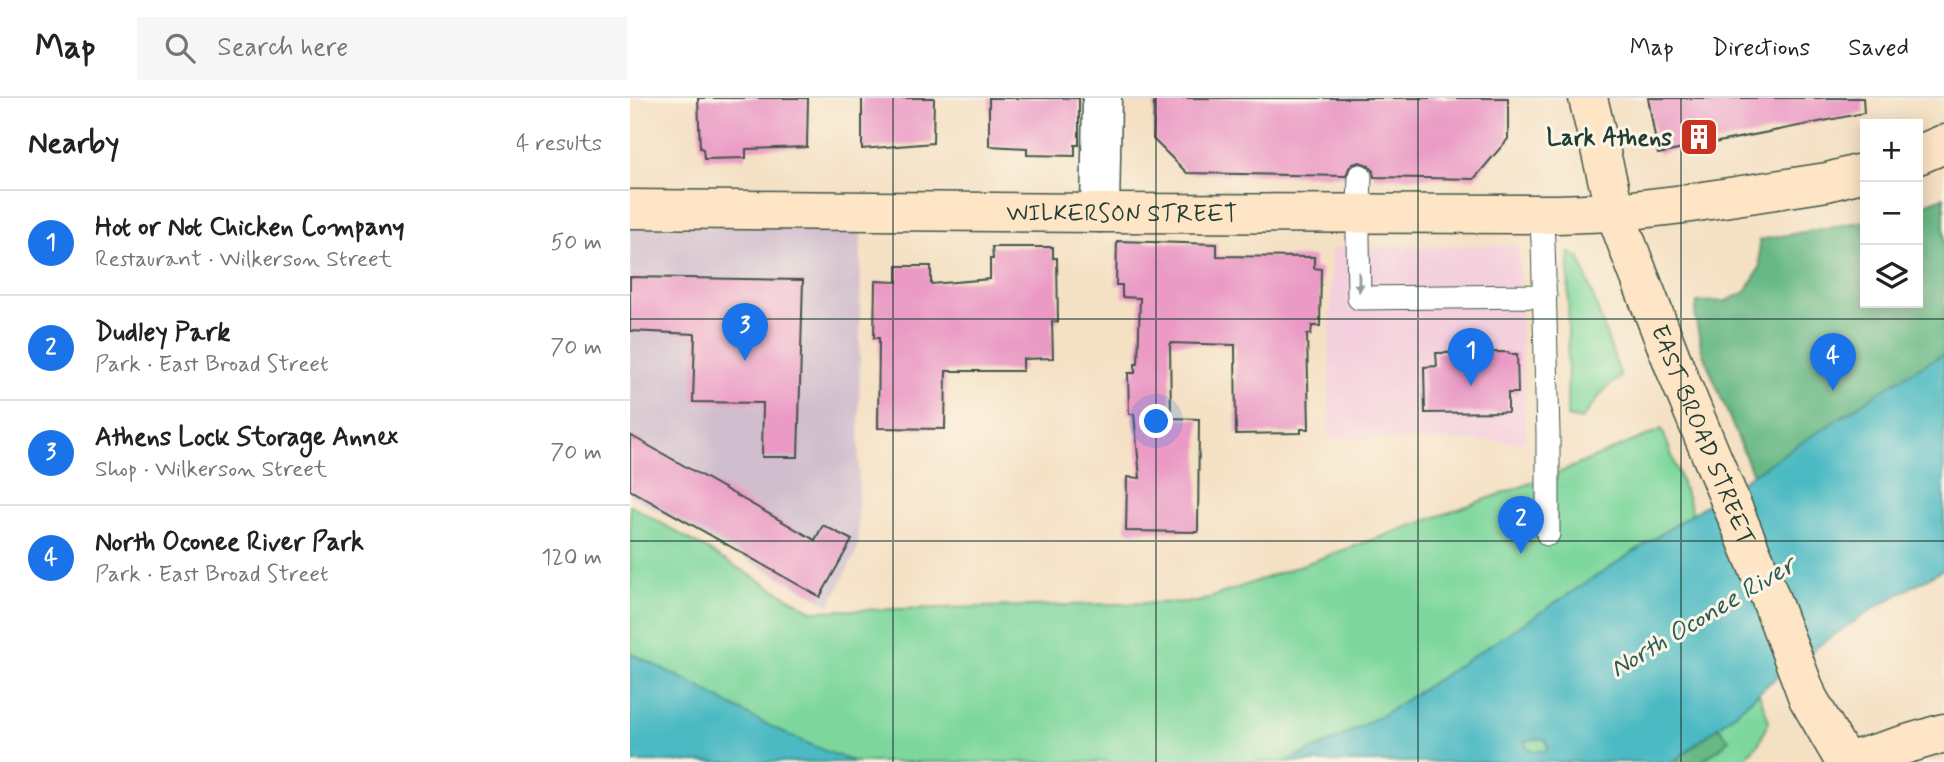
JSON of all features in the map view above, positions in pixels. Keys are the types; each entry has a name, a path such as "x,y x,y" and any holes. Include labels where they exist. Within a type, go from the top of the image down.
{"street":[{"path":"1100,213 1102,98"},
{"name":"EAST BROAD STREET","path":"1588,98 1615,212 1684,390 1768,592 1808,698 1846,762"},
{"path":"1923,153 1944,144"},
{"name":"WILKERSON STREET","path":"630,209 1541,215 1615,212 1684,204 1827,182 1860,173"},
{"path":"1846,762 1944,733"}],"lane":[{"path":"1360,177 1359,298 1545,296"},
{"path":"1541,215 1545,296 1548,534"}],"shaded area":[{"path":"861,225 858,548 830,605 630,495 630,226"},
{"path":"1518,245 1526,442 1328,438 1332,247"}],"green space":[{"path":"1944,197 1944,354 1901,378 1753,475 1702,351 1695,316 1697,302 1726,301 1746,292 1760,267 1759,240 1860,222 1860,308 1923,308 1923,204"},
{"path":"1569,252 1580,259 1621,377 1606,388 1581,420 1567,417"},
{"path":"1662,429 1769,721 1759,743 1741,762 630,762 630,505 812,611 1198,602 1551,476"},
{"path":"1718,727 1729,739 1722,747 1700,762 1673,762"}],"water":[{"name":"North Oconee River","path":"1944,354 1944,569 1876,607 1828,639 1781,673 1737,712 1673,762 1285,762 1384,714 1901,378","holes":["1545,739 1548,746 1546,751 1529,749 1524,741"]},
{"path":"630,653 689,681 780,731 855,762 630,762"}],"building":[{"path":"698,98 808,98 807,147 746,149 746,158 704,159 703,149 700,148"},
{"path":"862,98 934,98 933,143 862,149"},
{"path":"989,98 1079,98 1079,145 1075,145 1075,156 1027,155 1027,148 989,146"},
{"path":"1154,98 1508,98 1508,139 1474,179 1374,177 1373,170 1360,162 1349,168 1346,176 1187,173 1153,139"},
{"name":"Lark Athens","path":"1648,98 1863,98 1864,113 1658,154"},
{"path":"1117,241 1217,244 1217,256 1314,257 1314,268 1321,269 1320,326 1312,326 1311,334 1307,334 1309,429 1301,429 1301,433 1236,434 1235,345 1170,343 1171,418 1199,419 1198,532 1126,531 1127,477 1140,478 1134,414 1129,414 1128,373 1135,373 1135,364 1138,364 1140,298 1122,297 1122,285 1116,285"},
{"path":"992,247 1053,247 1053,258 1057,258 1058,322 1052,321 1053,358 1023,359 1023,371 946,371 945,429 878,428 879,338 874,338 875,281 897,282 897,266 931,266 931,284 990,279"},
{"path":"630,277 803,280 798,457 762,457 763,403 693,402 695,334 630,331"},
{"path":"1436,353 1517,354 1518,393 1508,393 1508,412 1425,413 1424,367 1437,366"},
{"path":"630,435 815,540 823,525 852,540 820,597 630,490"}],"place":[{"name":"Lark Athens","path":"1699,137"},
{"name":"Athens Lock Storage Annex","path":"745,361"},
{"name":"Hot or Not Chicken Company","path":"1471,386"},
{"name":"North Oconee River Park","path":"1833,391"},
{"name":"Dudley Park","path":"1521,554"}]}
